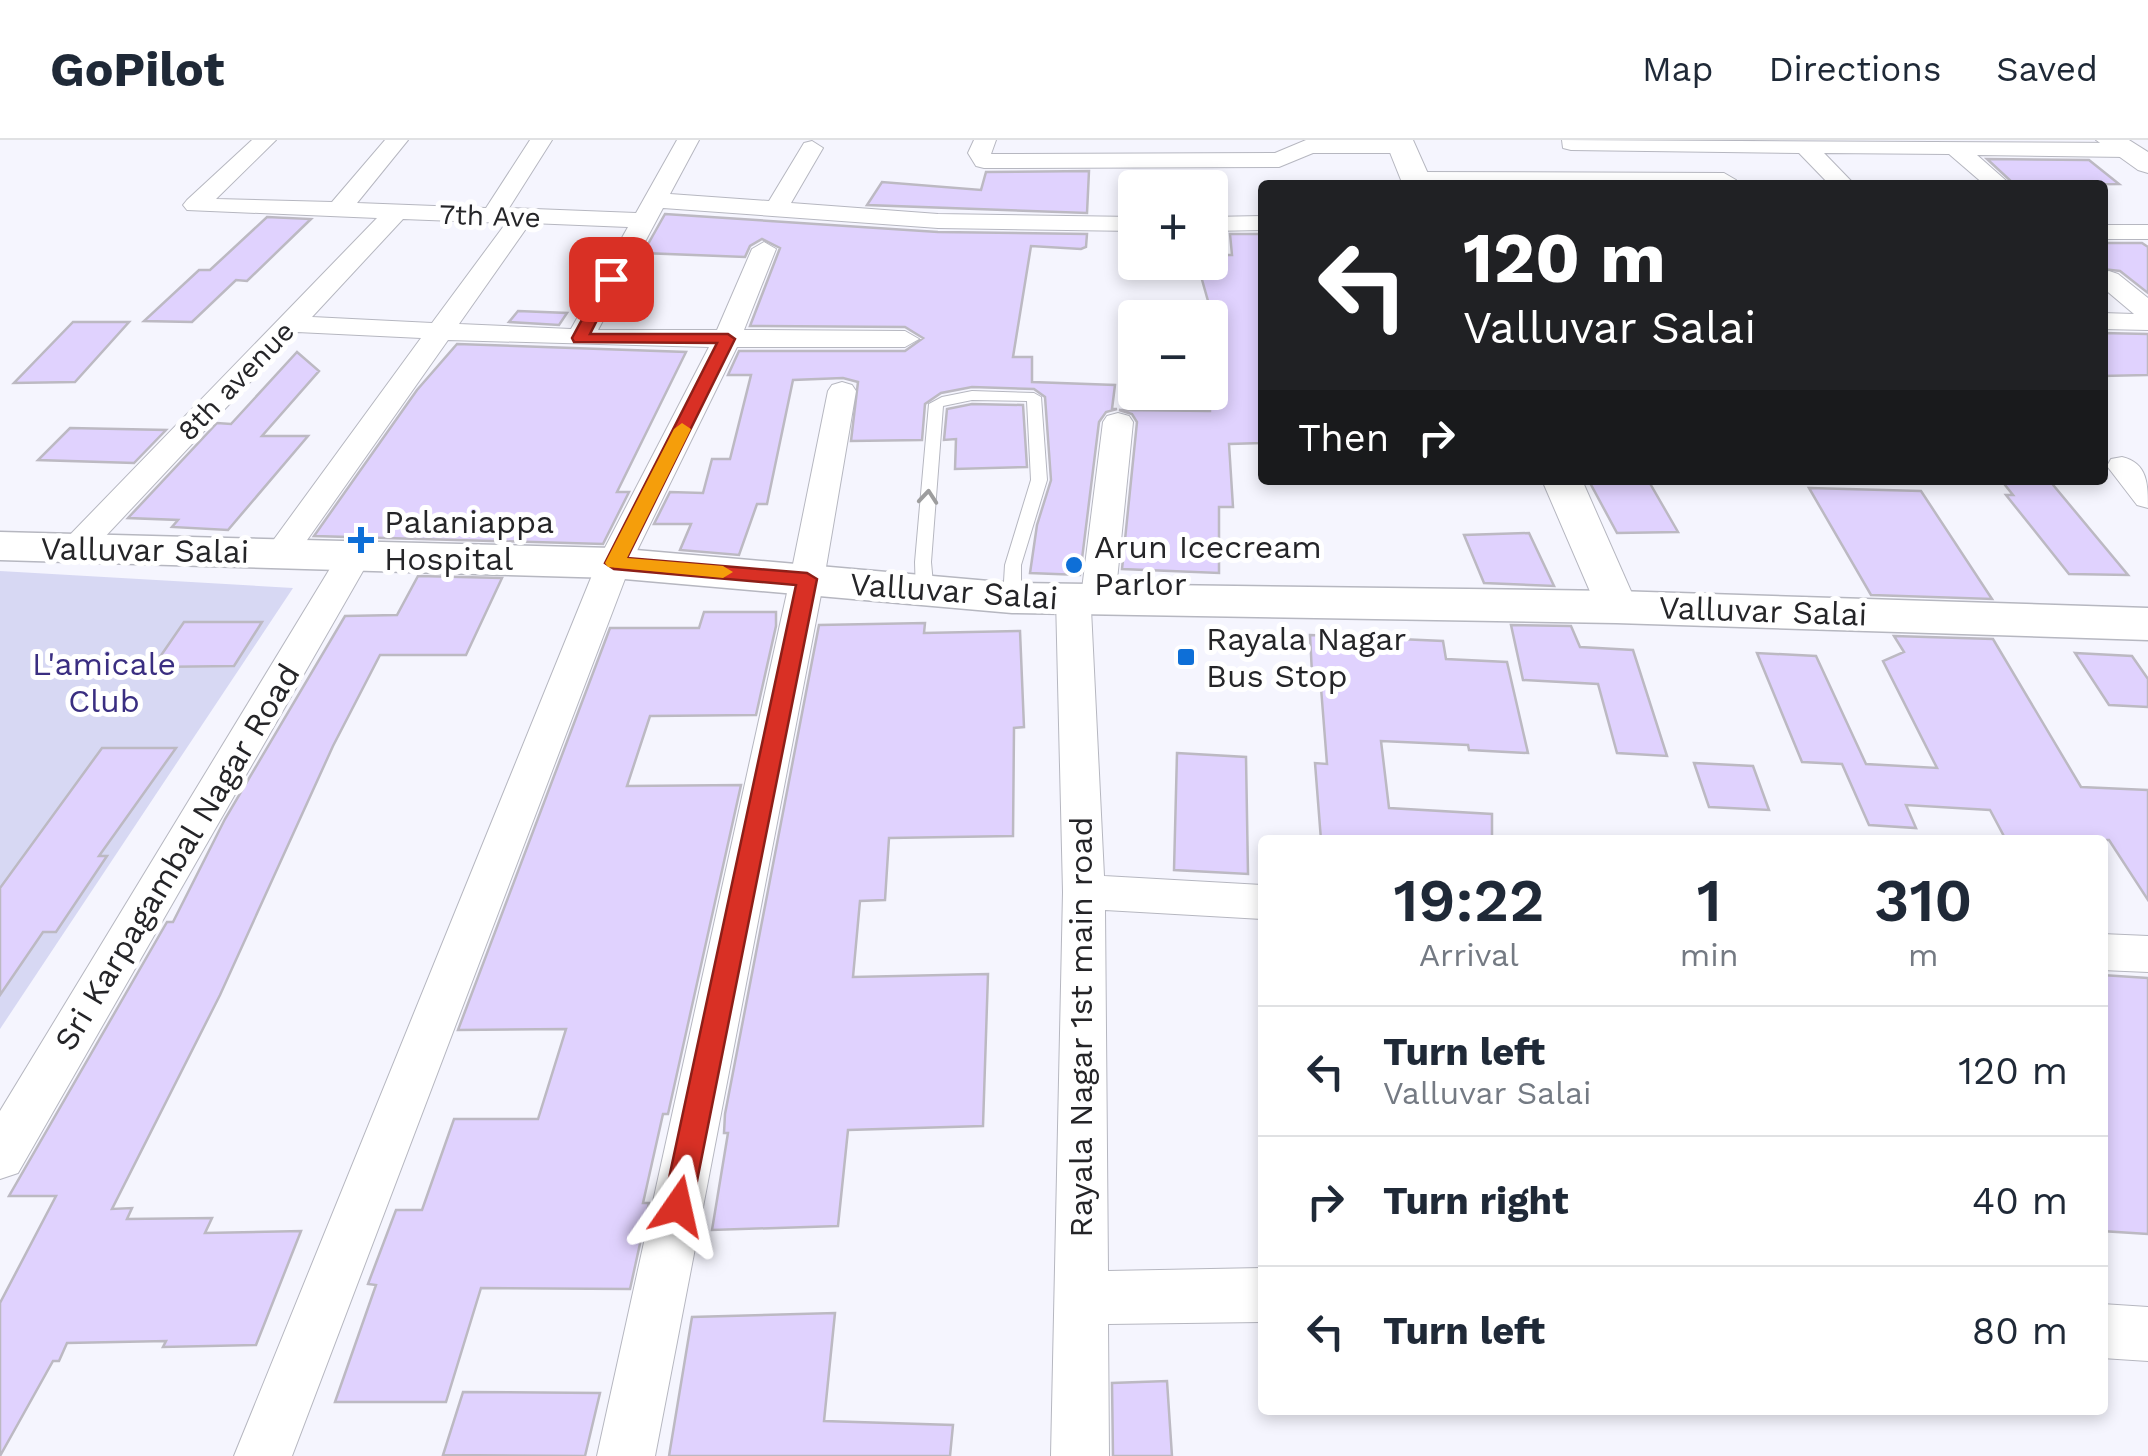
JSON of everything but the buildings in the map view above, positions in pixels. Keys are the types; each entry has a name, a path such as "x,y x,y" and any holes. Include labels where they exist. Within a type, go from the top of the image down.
{"main road":[{"name":"Valluvar Salai","path":"0,546 614,563 807,579 925,594 1012,598 1616,607 2148,624"}],"street":[{"name":"7th Ave","path":"265,140 195,205 522,217 776,206 938,221 1118,224"},
{"path":"338,211 397,140"},
{"path":"492,216 541,140"},
{"path":"580,338 688,140"},
{"path":"985,140 979,153 984,161 1279,160 1308,146 1400,143 1416,180"},
{"path":"1571,143 2128,152"},
{"path":"776,206 812,148"},
{"path":"1806,148 1838,180"},
{"path":"1956,150 1992,180"},
{"name":"8th avenue","path":"75,549 396,213"},
{"path":"281,553 522,217"},
{"path":"1228,224 1258,223"},
{"path":"2108,232 2148,232"},
{"path":"263,1456 614,563 728,339 764,248"},
{"path":"2109,279 2148,312"},
{"path":"2108,321 2148,322"},
{"path":"291,324 580,338 905,339"},
{"path":"626,1456 807,579 842,391"},
{"name":"Rayala Nagar 1st main road","path":"1080,1456 1085,599 1118,422"},
{"path":"2122,466 2148,498"},
{"path":"1564,485 1616,607"},
{"name":"Sri Karpagambal Nagar Road","path":"0,1156 354,557"},
{"path":"1084,892 1258,902"},
{"path":"2108,952 2148,954"},
{"path":"1081,1298 1258,1295"},
{"path":"2108,1331 2148,1334"}],"lane":[{"path":"925,594 923,562 936,404 968,396 1034,397 1039,480 1013,565 1012,598"}],"green space":[{"name":"L'amicale Club","path":"0,571 293,588 0,1029"}],"slow traffic":[{"path":"682,429 614,563 723,572"}],"place":[{"name":"Palaniappa Hospital","path":"361,540"},
{"name":"Arun Icecream Parlor","path":"1074,565"},
{"name":"Rayala Nagar Bus Stop","path":"1186,657"}],"route":[{"path":"611,279 580,338 728,339 614,563 807,579 678,1206"}]}
